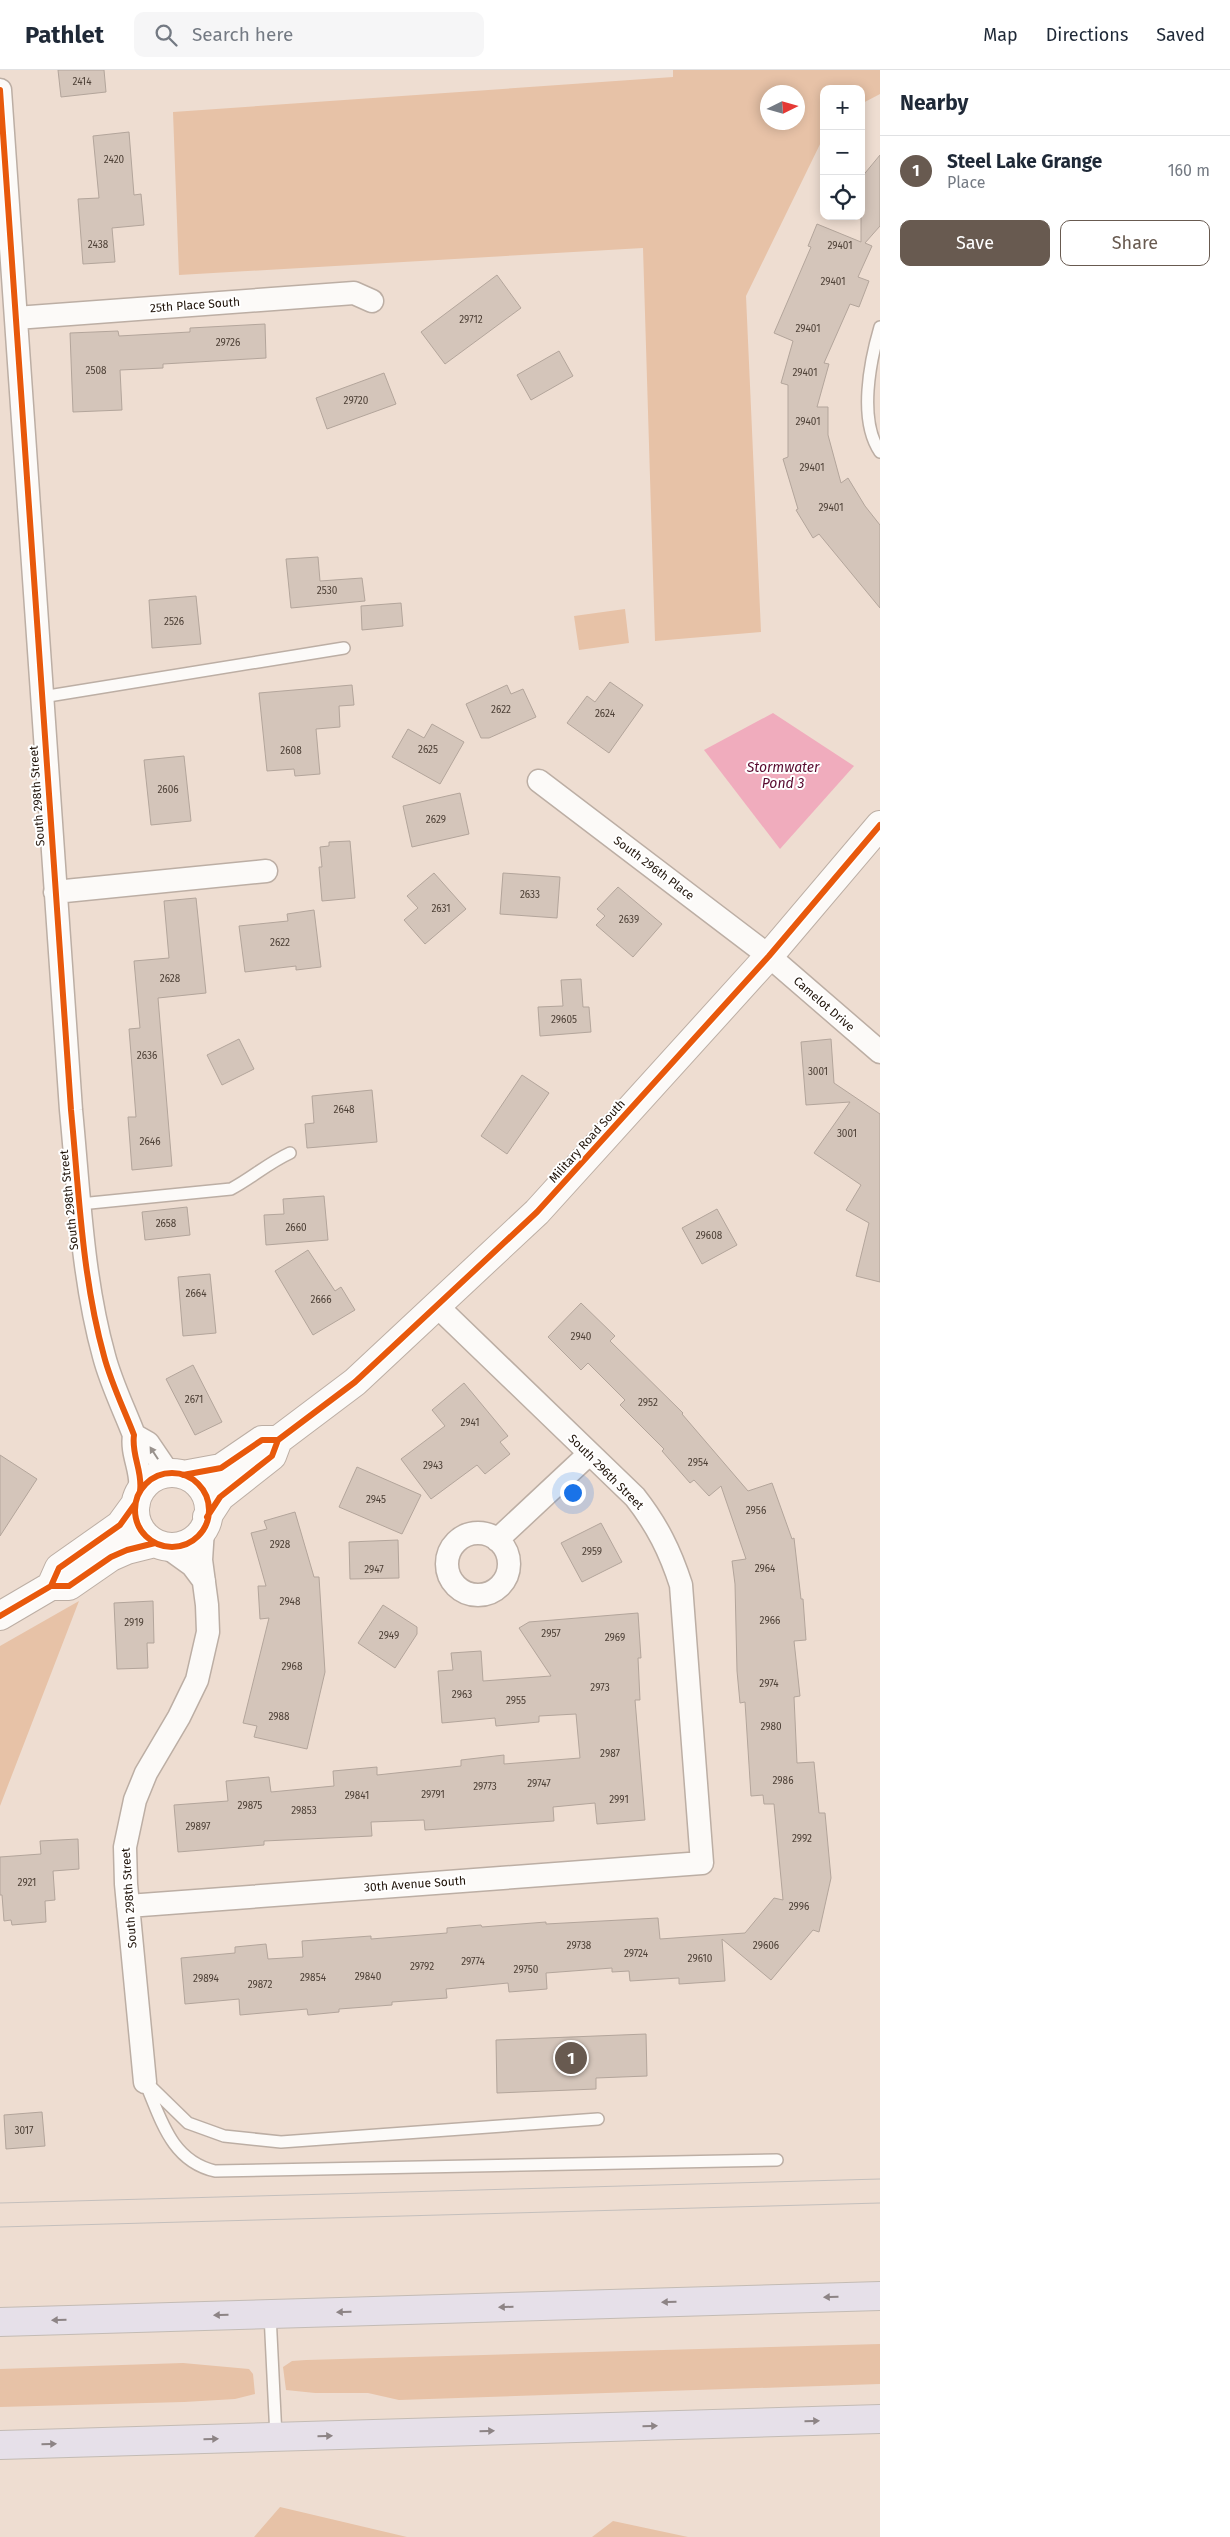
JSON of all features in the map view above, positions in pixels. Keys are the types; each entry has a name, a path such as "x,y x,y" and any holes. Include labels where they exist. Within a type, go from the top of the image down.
{"highway":[{"path":"0,2322 880,2296"},
{"path":"0,2446 880,2420"}],"main road":[{"name":"Military Road South","path":"205,1523 220,1497 272,1456 278,1440 356,1382 537,1212 768,956 880,825"},
{"name":"Military Road South","path":"178,1474 221,1468 262,1440 278,1440"},
{"path":"0,1616 51,1586 69,1586 111,1557 127,1550 161,1545 179,1546 190,1542 205,1523 207,1501 202,1490 194,1481 178,1474 159,1475 148,1482 120,1525 59,1568 51,1586"},
{"path":"138,1497 135,1515 139,1527 146,1536 161,1545"}],"street":[{"name":"South 298th Street","path":"0,90 16,318 9,358 42,697 71,1110 80,1204 97,1328 105,1359 134,1435 132,1449 140,1472 138,1497"},
{"name":"25th Place South","path":"16,318 354,293 372,301"},
{"name":"South 296th Place","path":"539,781 768,956"},
{"path":"56,892 266,871"},
{"name":"Camelot Drive","path":"768,956 879,1049"},
{"name":"South 296th Street","path":"437,1306 589,1454 635,1496 656,1523 673,1560 681,1585 702,1862"},
{"path":"134,1435 148,1443 165,1468 178,1474"},
{"path":"498,1540 589,1454"},
{"name":"South 298th Street","path":"145,2082 128,1906 125,1860 128,1824 146,1773 179,1717 197,1680 208,1632 201,1560 205,1523"},
{"path":"161,1545 192,1564 204,1581"},
{"name":"30th Avenue South","path":"128,1906 702,1862"}],"lane":[{"path":"880,327 873,352 868,390 869,421 880,452"},
{"path":"42,697 344,648"},
{"path":"80,1204 230,1189 250,1179 268,1164 290,1153"},
{"path":"145,2082 188,2123 224,2136 281,2142 598,2119"},
{"path":"145,2082 175,2146 191,2162 202,2168 216,2171 777,2160"},
{"path":"270,2314 276,2437"}],"shaded area":[{"path":"673,70 880,70 880,94 865,102 865,85 820,85 820,144 746,296 761,632 655,641 643,248 179,275 173,112 673,77"},
{"path":"625,609 629,643 579,650 574,616"},
{"path":"79,1601 0,1806 0,1646"},
{"path":"880,2344 880,2384 399,2400 368,2393 315,2393 286,2390 283,2367 292,2361 306,2360"},
{"path":"183,2363 249,2369 253,2374 255,2394 235,2399 184,2402 0,2407 0,2369"},
{"path":"280,2507 407,2537 254,2537"},
{"path":"613,2521 688,2537 592,2537"}],"water":[{"name":"Stormwater Pond 3","path":"773,713 854,766 780,849 704,750"}],"building":[{"path":"58,70 104,70 106,92 61,97"},
{"path":"129,132 134,195 141,194 144,225 112,228 115,262 83,264 78,199 99,198 93,136"},
{"path":"880,155 880,226 865,243 872,246 858,277 869,281 859,307 850,304 824,363 829,364 817,407 828,407 828,435 841,483 848,478 865,506 880,525 880,608 819,534 813,538 796,510 798,509 783,459 788,457 788,385 781,383 793,341 774,333 811,247 808,246 817,224 861,242 861,220 865,220 865,173"},
{"path":"497,275 521,308 445,364 421,332"},
{"path":"265,324 266,358 163,364 163,368 120,370 122,410 73,412 70,333 118,331 119,336 190,332 190,328"},
{"path":"559,351 573,376 531,400 517,375"},
{"path":"384,373 396,404 327,429 316,398"},
{"path":"318,557 320,581 362,578 365,601 291,608 286,559"},
{"path":"196,596 201,644 152,648 149,600"},
{"path":"401,603 403,626 362,630 361,606"},
{"path":"610,682 643,705 609,753 567,723 587,696 595,702"},
{"path":"352,685 354,705 339,706 340,727 316,729 320,774 295,776 294,769 267,771 259,693"},
{"path":"507,685 511,694 523,689 536,717 489,738 481,738 466,704"},
{"path":"432,724 464,742 440,784 392,757 408,729 424,738"},
{"path":"184,756 191,821 151,825 144,760"},
{"path":"460,793 469,834 412,847 403,806"},
{"path":"350,841 355,898 322,901 319,867 322,867 320,847 329,846 329,842"},
{"path":"434,873 466,909 425,944 404,920 418,908 407,896"},
{"path":"503,873 560,877 557,918 500,914"},
{"path":"618,887 662,924 633,957 596,925 605,916 597,909"},
{"path":"196,898 206,993 158,998 172,1166 132,1170 128,1117 136,1117 129,1029 140,1028 134,961 169,958 164,901"},
{"path":"314,910 321,967 296,970 296,966 245,972 239,926 288,921 287,914"},
{"path":"581,979 583,1007 589,1007 591,1032 540,1036 538,1007 563,1006 561,980"},
{"path":"239,1039 254,1069 222,1085 207,1055"},
{"path":"831,1039 834,1083 880,1114 880,1282 856,1276 869,1223 846,1210 861,1185 814,1153 850,1102 806,1105 801,1042"},
{"path":"522,1075 549,1093 507,1154 481,1136"},
{"path":"372,1090 377,1142 307,1148 305,1124 314,1123 312,1096"},
{"path":"324,1196 328,1240 266,1245 264,1215 284,1214 283,1199"},
{"path":"187,1207 190,1235 145,1240 142,1212"},
{"path":"717,1209 737,1245 702,1264 682,1228"},
{"path":"308,1250 335,1291 341,1287 355,1310 313,1335 275,1271"},
{"path":"210,1274 216,1333 183,1336 178,1277"},
{"path":"581,1303 615,1336 610,1341 683,1413 748,1491 772,1483 792,1539 794,1538 801,1599 803,1599 806,1640 794,1641 800,1696 794,1697 797,1763 814,1762 819,1813 825,1813 831,1878 819,1932 813,1930 771,1980 722,1939 725,1981 679,1984 679,1978 630,1981 629,1971 612,1972 612,1968 546,1973 547,1989 509,1992 508,1983 446,1989 447,1998 392,2002 392,2005 339,2009 339,2012 308,2015 307,2009 240,2015 239,1999 185,2004 181,1958 235,1953 235,1947 266,1944 268,1959 303,1957 302,1941 371,1936 371,1939 447,1933 447,1928 481,1925 482,1927 546,1922 546,1924 658,1918 660,1939 745,1933 774,1898 783,1900 774,1804 764,1804 763,1795 751,1796 745,1702 740,1703 737,1671 735,1584 732,1561 746,1559 721,1486 709,1496 694,1480 690,1483 662,1451 664,1449 620,1405 625,1400 588,1363 581,1370 548,1337"},
{"path":"193,1365 222,1422 195,1435 166,1379"},
{"path":"464,1383 508,1436 500,1442 510,1454 485,1474 477,1465 431,1499 401,1459 445,1426 432,1410"},
{"path":"0,1455 37,1479 0,1536"},
{"path":"357,1467 421,1495 402,1534 339,1507"},
{"path":"295,1512 314,1577 319,1577 325,1672 307,1749 254,1737 257,1726 243,1723 269,1618 260,1619 258,1586 266,1586 251,1533 267,1529 264,1521"},
{"path":"601,1523 622,1562 582,1582 561,1543"},
{"path":"398,1540 399,1578 350,1579 349,1542"},
{"path":"153,1601 154,1643 147,1643 148,1668 117,1669 114,1603"},
{"path":"383,1605 417,1627 417,1634 395,1668 358,1643"},
{"path":"638,1613 641,1658 638,1658 640,1700 635,1700 645,1820 597,1824 595,1803 553,1807 554,1821 425,1830 424,1820 371,1822 372,1836 264,1841 264,1845 178,1852 174,1805 228,1801 226,1781 269,1777 271,1792 334,1786 333,1771 377,1767 377,1775 461,1766 461,1760 504,1755 504,1764 580,1758 576,1714 539,1716 539,1722 496,1726 495,1718 442,1723 438,1671 453,1670 451,1653 481,1651 483,1681 551,1676 519,1628 529,1622"},
{"path":"78,1839 79,1869 53,1871 55,1900 45,1901 46,1922 12,1925 11,1920 4,1921 2,1895 0,1895 0,1857 41,1854 40,1841"},
{"path":"646,2034 647,2076 596,2078 596,2089 497,2093 496,2040"},
{"path":"42,2112 45,2146 6,2149 4,2115"}],"tram line":[{"path":"0,2203 880,2179"},
{"path":"0,2227 880,2203"}],"cycle path":[{"path":"0,90 71,1110 82,1234 91,1296 104,1356 134,1435 140,1491"},
{"path":"207,1517 220,1497 272,1456 278,1440 355,1382 537,1212 769,956 880,825"},
{"path":"183,1475 221,1468 262,1440 278,1440"},
{"path":"172,1473 186,1476 198,1484 206,1496 209,1510 206,1524 198,1536 186,1544 172,1547 158,1544 146,1536 138,1524 135,1510 138,1496 146,1484 158,1476 172,1473"},
{"path":"51,1586 59,1568 120,1525 135,1504"},
{"path":"0,1616 51,1586 69,1586 111,1557 127,1550 155,1543"}],"place":[{"name":"Steel Lake Grange","path":"571,2058"}]}
